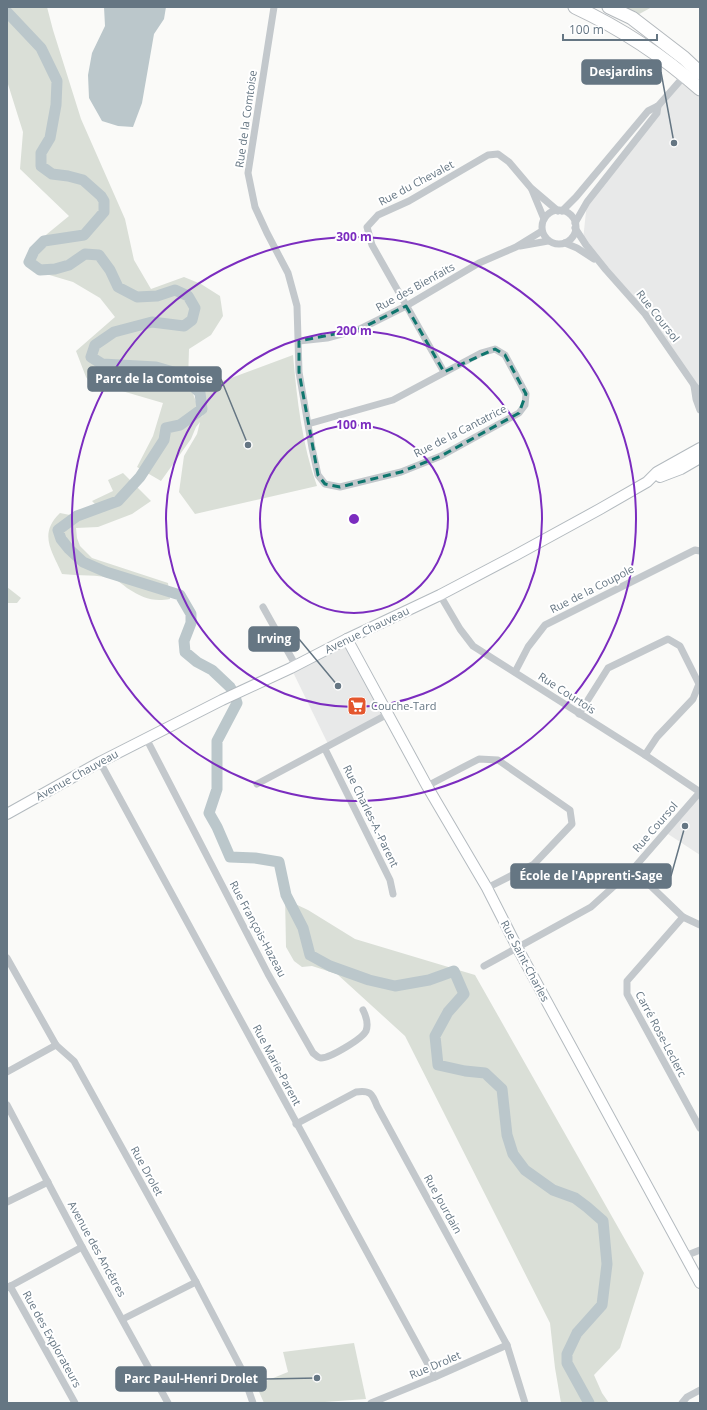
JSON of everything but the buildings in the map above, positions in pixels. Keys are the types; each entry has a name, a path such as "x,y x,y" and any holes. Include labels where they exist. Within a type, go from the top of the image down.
{"highway":[{"path":"575,7 619,30 645,47 693,72"},
{"path":"609,7 632,18 693,72 700,89"}],"main road":[{"name":"Avenue Chauveau","path":"7,814 146,738 440,595 569,528 647,482 657,472 700,448"},
{"path":"647,482 681,469 700,458"},
{"name":"Rue Saint-Charles","path":"347,639 427,786 487,888 517,947 700,1283"}],"street":[{"name":"Rue de la Comtoise","path":"274,7 248,173 255,207 266,233 288,273 297,306 299,372 316,472 326,484"},
{"path":"658,106 657,113 587,202 575,225 573,237 565,243 556,244 548,241 542,231 542,222 548,214 560,211 576,197 648,111 658,106 693,72"},
{"name":"Rue du Chevalet","path":"444,372 372,244 367,227 378,215 409,201 488,156 498,154 507,160 531,188 560,211"},
{"name":"Rue du Chevalet","path":"531,188 544,219"},
{"path":"560,211 570,215 575,225"},
{"name":"Rue Coursol","path":"575,225 586,245 645,314 694,386 700,392"},
{"name":"Rue des Bienfaits","path":"299,341 327,338 360,329 406,306 479,263 516,247 542,231"},
{"name":"Rue des Bienfaits","path":"516,247 548,241"},
{"name":"Rue Coursol","path":"565,243 577,248 600,263"},
{"name":"Rue de la Cantatrice","path":"308,424 393,400 444,372 482,353 495,349 505,355 526,394 525,405 519,413 441,456 401,472 340,486 326,484"},
{"name":"Rue Coursol","path":"694,386 696,399 700,410"},
{"name":"Rue de la Coupole","path":"515,672 528,647 545,625 695,550 700,552"},
{"name":"Rue Courtois","path":"440,595 460,629 473,646 645,755 700,792"},
{"path":"263,607 296,666"},
{"path":"579,714 608,668 668,639 680,646 698,684 693,699 657,737 645,755"},
{"path":"258,784 388,714"},
{"name":"Rue François-Hazeau","path":"146,738 268,974 317,1057 322,1058 328,1056 358,1039 365,1032 367,1020 363,1010"},
{"name":"Rue Charles-A.-Parent","path":"325,749 390,880 393,894"},
{"path":"427,786 479,759 498,760 570,810 572,824 534,864 487,888"},
{"name":"Rue Marie-Parent","path":"100,762 435,1377"},
{"name":"Rue Coursol","path":"484,966 591,907 632,869 700,792"},
{"path":"632,869 683,917 700,925"},
{"name":"Carré Rose-Leclerc","path":"683,917 626,981 627,994 700,1128"},
{"name":"Rue Drolet","path":"7,958 56,1045 74,1061 196,1282 241,1368 253,1403"},
{"path":"7,1072 56,1045"},
{"name":"Rue Jourdain","path":"296,1124 356,1092 369,1092 374,1097 377,1106 507,1345 525,1403"},
{"name":"Avenue des Ancêtres","path":"7,1106 82,1247 168,1403"},
{"path":"7,1202 48,1182"},
{"path":"8,1287 82,1247"},
{"path":"685,1256 700,1250"},
{"path":"123,1319 196,1282"},
{"name":"Rue des Explorateurs","path":"8,1287 75,1403"},
{"name":"Rue Drolet","path":"371,1403 507,1345"},
{"path":"682,1403 686,1398 700,1390"}],"highlighted area":[{"path":"406,306 444,372 495,349 505,355 526,394 519,413 441,456 401,472 340,487 325,484 318,475 299,372 299,341 360,329"}],"shaded area":[{"path":"7,7 47,7 81,119 125,219 134,260 151,289 184,277 201,284 220,296 223,316 211,335 189,349 188,381 202,417 205,406 204,388 293,355 301,422 307,454 317,486 195,514 179,492 184,456 197,434 200,422 191,439 161,481 137,467 153,436 163,403 122,391 96,390 86,377 76,351 115,317 100,298 73,282 36,271 30,248 69,216 20,169 23,132 7,81"},
{"path":"104,7 166,7 164,19 154,34 142,103 133,127 118,126 102,121 89,98 88,75 92,53 105,26"},
{"path":"609,7 652,7 632,18"},
{"path":"685,75 700,89 700,392 667,345 583,240 587,202"},
{"path":"123,473 151,501 132,514 98,527 76,528 77,538 80,546 92,558 168,583 170,599 158,600 143,597 116,580 108,577 62,574 51,550 48,535 53,521 60,513 70,515 95,504 92,501 113,491 108,480"},
{"path":"7,587 21,598 17,603 7,603"},
{"path":"347,639 388,714 329,746 291,668"},
{"path":"700,792 700,855 665,832"},
{"path":"285,896 293,903 308,910 355,939 475,975 644,1273 620,1348 594,1375 602,1393 609,1403 561,1403 550,1323 405,1036 337,974 312,966 302,967 294,961 286,947"},
{"path":"354,1343 366,1399 311,1403 264,1403 256,1385 288,1372 283,1352"}],"waterway":[{"path":"7,12 41,48 57,81 56,105 50,138 41,153 41,166 52,174 83,180 101,196 104,201 104,212 84,235 44,241 34,251 29,262 40,270 55,269 69,265 85,254 99,255 110,270 118,287 137,297 157,296 175,290 188,296 195,308 192,320 184,326 152,322 114,332 95,345 91,357 102,364 156,367 180,374 200,393 202,409 180,425 166,428 164,440 140,477 118,501 77,516 58,530 61,539 83,562 106,572 180,595 191,614 191,623 184,641 185,652 197,662 212,670 230,687 237,703 217,741 217,789 209,813 230,857 255,858 279,862 286,895 303,928 310,955 330,966 369,980 395,986 429,980 454,971 464,994 448,1012 435,1036 438,1065 465,1071 485,1073 502,1089 507,1135 513,1154 525,1170 553,1190 575,1198 603,1221 607,1264 602,1305 577,1333 567,1354 567,1363 589,1403"}],"place":[{"name":"Desjardins","path":"674,143"},
{"name":"Parc de la Comtoise","path":"248,445"},
{"name":"Irving","path":"338,686"},
{"name":"Couche-Tard","path":"357,706"},
{"name":"École de l'Apprenti-Sage","path":"685,826"},
{"name":"Parc Paul-Henri Drolet","path":"317,1378"}]}
